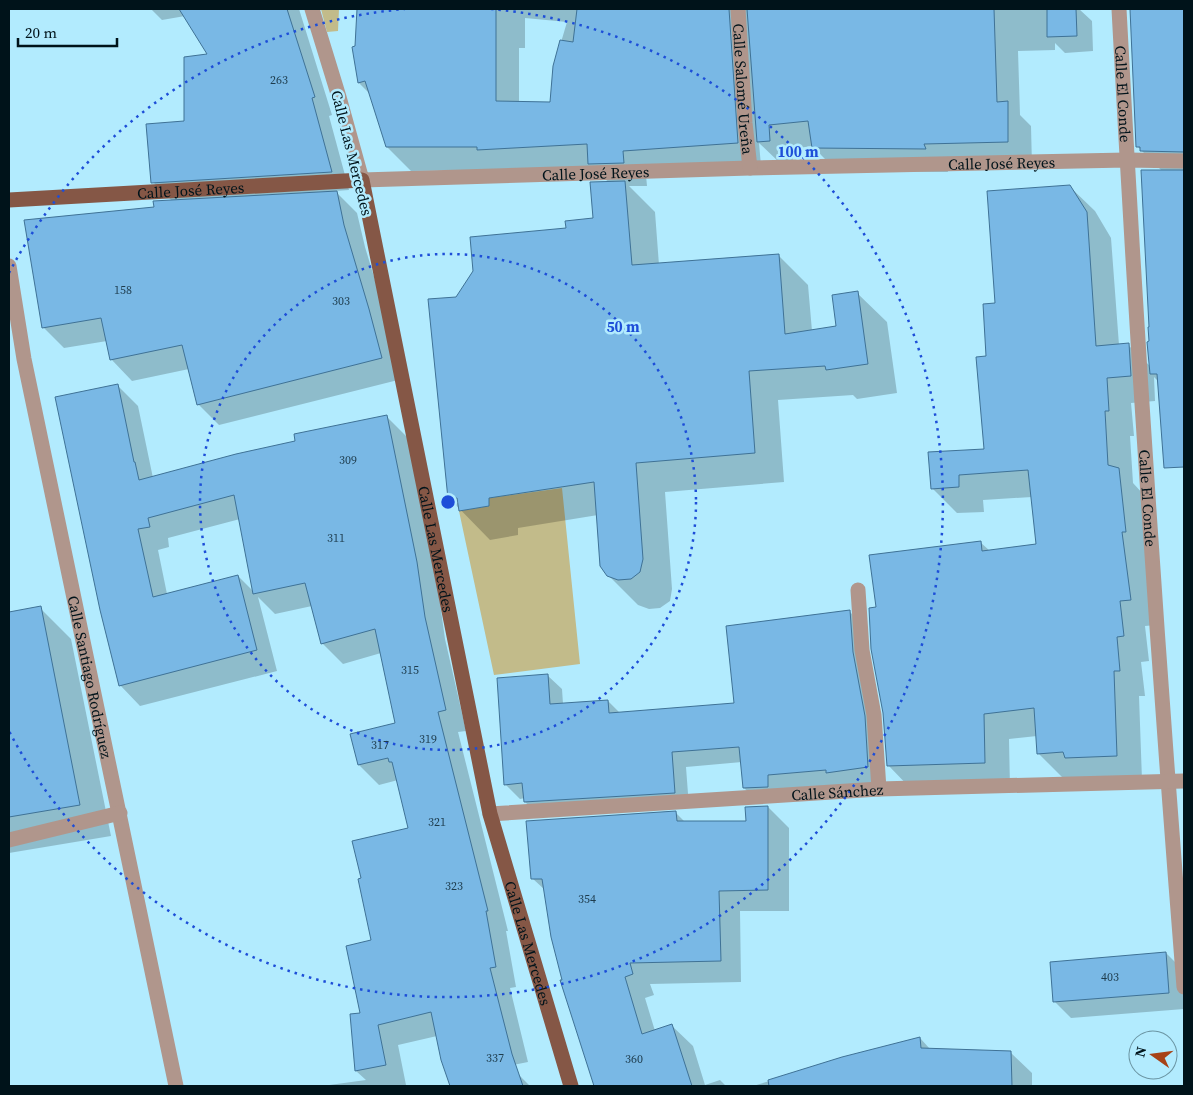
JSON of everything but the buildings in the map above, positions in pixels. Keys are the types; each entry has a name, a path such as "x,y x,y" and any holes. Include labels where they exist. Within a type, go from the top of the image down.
{"main road":[{"name":"Calle José Reyes","path":"9,200 362,180"},
{"name":"Calle Las Mercedes","path":"362,180 490,814 571,1086"}],"street":[{"name":"Calle Las Mercedes","path":"312,9 362,180"},
{"name":"Calle Salomé Ureña","path":"738,9 745,123 750,168"},
{"name":"Calle El Conde","path":"1119,9 1127,160 1168,781 1184,987"},
{"name":"Calle José Reyes","path":"362,180 750,168 1127,160 1184,161"},
{"name":"Calle Santiago Rodríguez","path":"9,266 24,359 176,1086"},
{"path":"858,590 862,650 874,715 879,789"},
{"name":"Calle Sánchez","path":"490,814 879,789 1184,781"},
{"path":"9,840 120,813"}],"shaded area":[{"path":"321,9 339,9 338,31 327,32"},
{"path":"562,488 580,664 494,675 459,511 489,506 489,498"}]}
